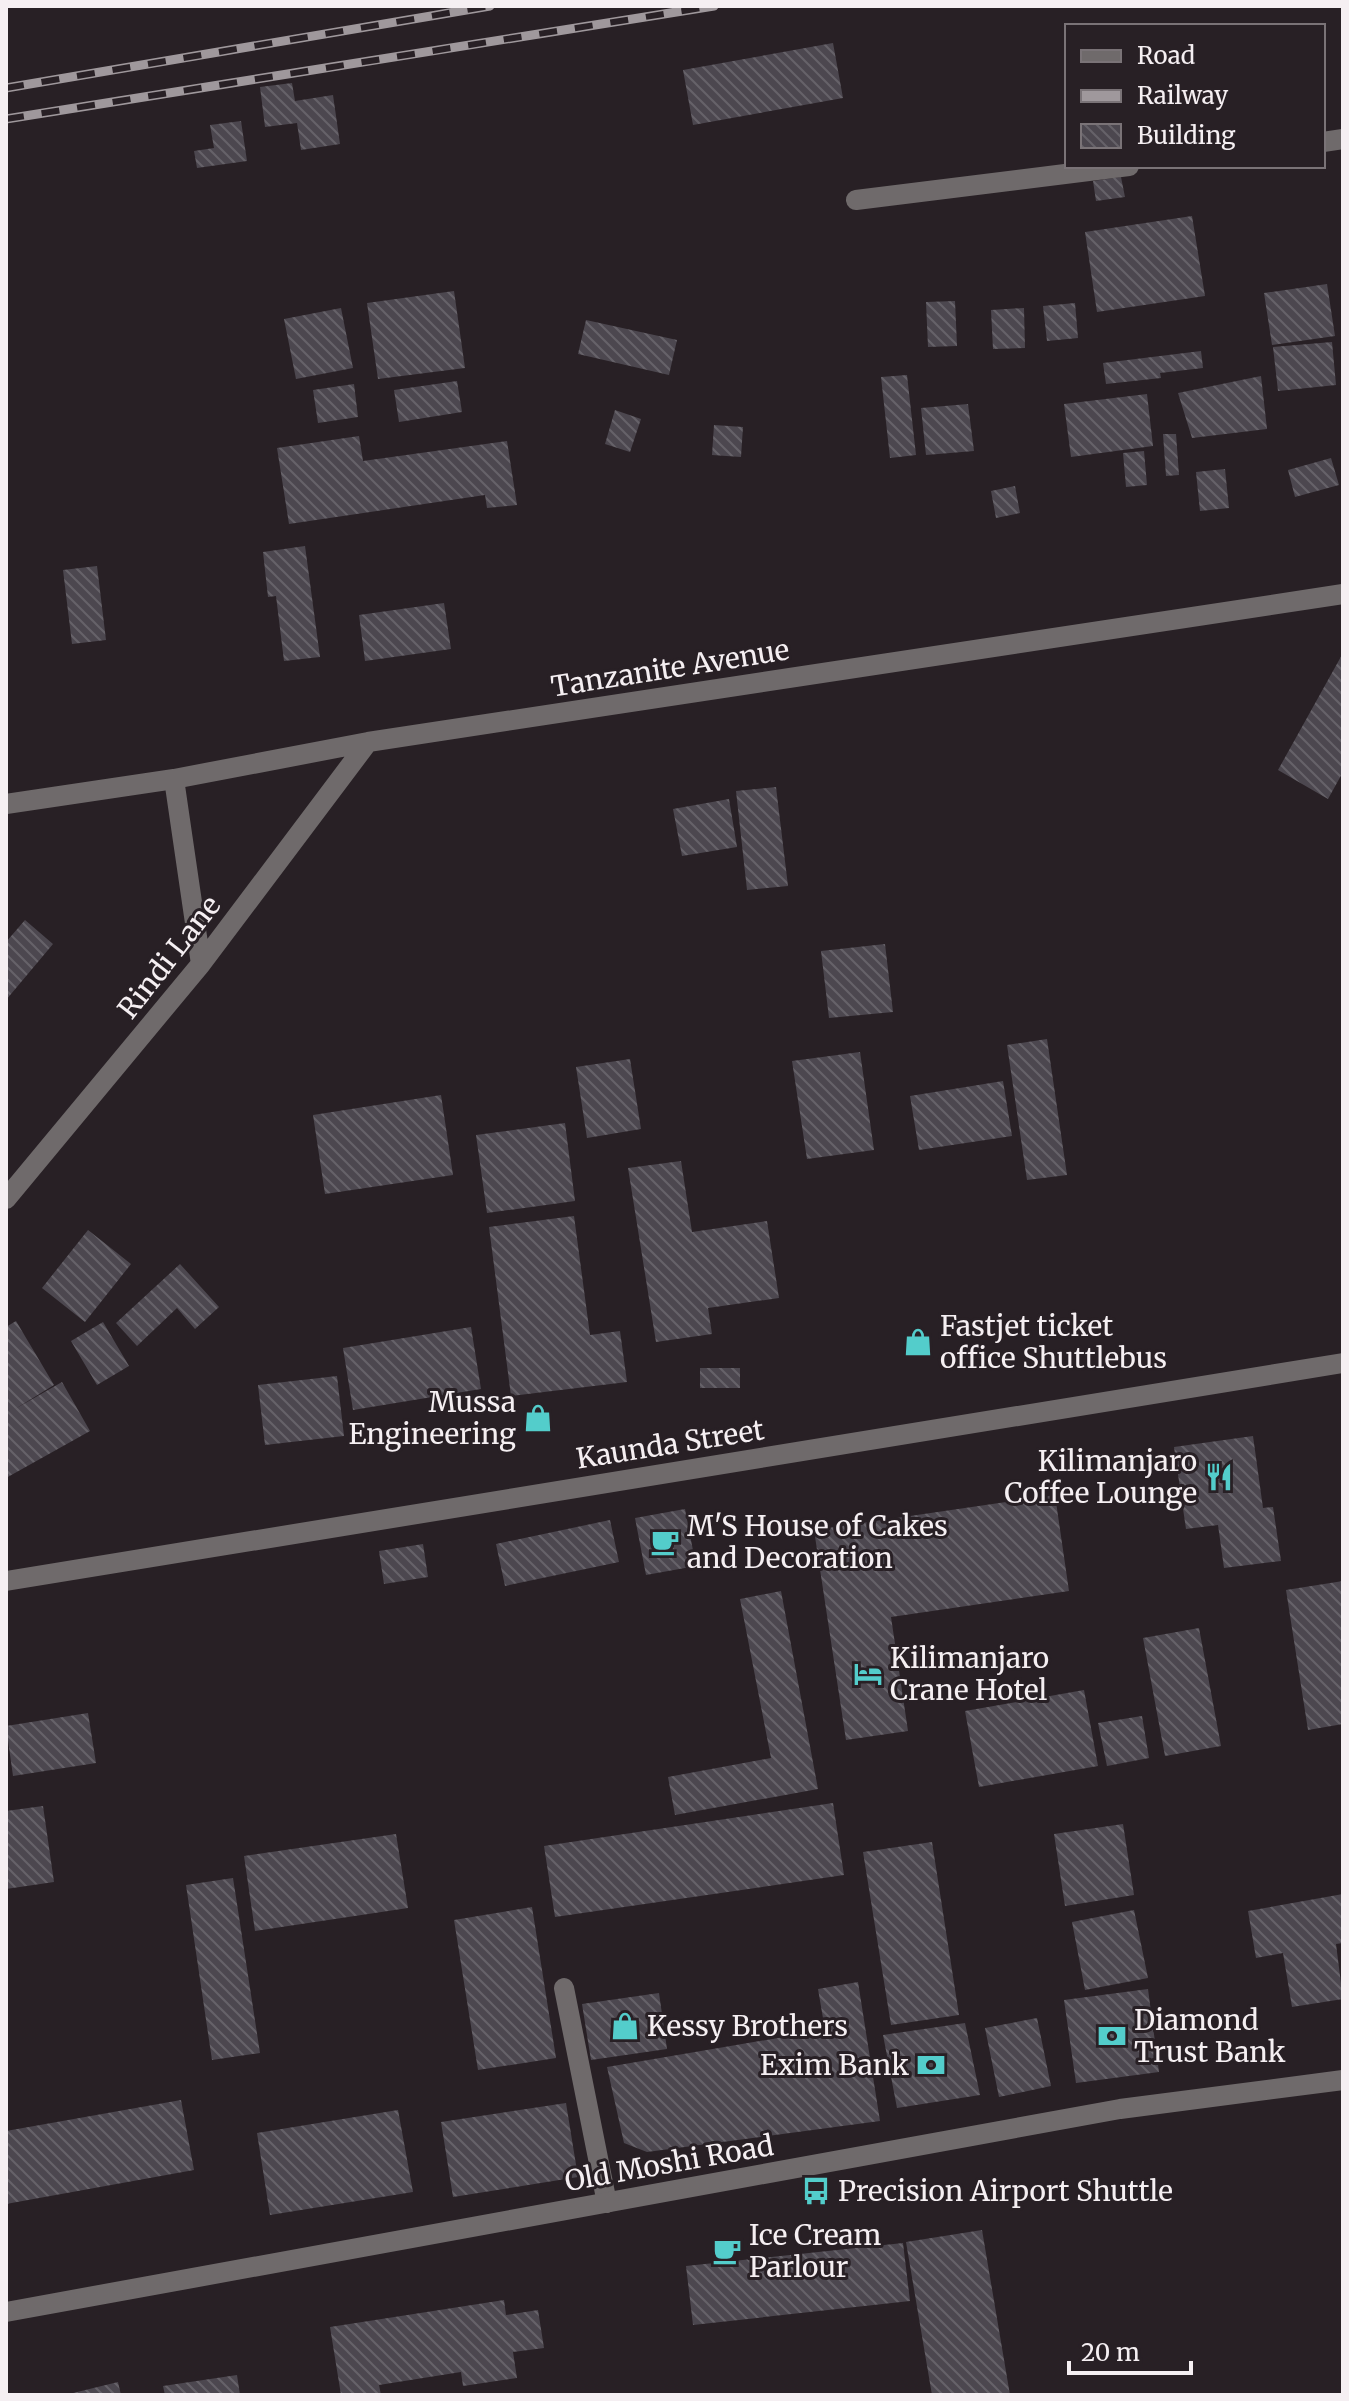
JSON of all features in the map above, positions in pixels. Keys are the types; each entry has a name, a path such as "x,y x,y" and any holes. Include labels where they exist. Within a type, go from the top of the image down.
{"street":[{"path":"856,200 1113,168"},
{"name":"Tanzanite Avenue","path":"6,804 174,779 368,742 1343,594"},
{"name":"Rindi Lane","path":"6,1199 201,964 368,742"},
{"path":"174,779 201,964"},
{"name":"Kaunda Street","path":"6,1581 1343,1363"},
{"path":"564,1988 607,2203"},
{"name":"Old Moshi Road","path":"6,2312 1120,2109 1343,2080"}],"building":[{"path":"833,43 843,98 693,125 683,70"},
{"path":"292,83 295,101 333,95 340,144 301,150 297,123 265,127 260,87"},
{"path":"241,121 247,161 197,168 194,151 214,148 210,125"},
{"path":"1121,177 1125,197 1096,201 1093,181"},
{"path":"1192,216 1205,296 1097,312 1085,232"},
{"path":"1327,284 1335,336 1272,345 1264,293"},
{"path":"454,291 465,368 378,379 367,303"},
{"path":"955,301 957,346 928,347 926,302"},
{"path":"1075,303 1078,338 1047,341 1043,306"},
{"path":"341,308 353,368 296,379 284,319"},
{"path":"1024,308 1025,348 993,349 991,310"},
{"path":"586,320 677,340 669,375 578,354"},
{"path":"1332,342 1336,385 1278,391 1273,347"},
{"path":"1201,351 1203,368 1160,373 1161,378 1106,384 1103,363"},
{"path":"907,375 916,455 890,458 881,377"},
{"path":"1261,376 1267,429 1192,438 1178,393"},
{"path":"457,381 462,412 399,422 394,390"},
{"path":"354,384 358,417 318,423 313,390"},
{"path":"1147,394 1153,446 1071,457 1064,404"},
{"path":"968,404 974,451 926,455 921,408"},
{"path":"615,410 641,419 630,452 605,444"},
{"path":"714,425 743,427 741,457 712,455"},
{"path":"1163,434 1176,434 1179,475 1166,476"},
{"path":"359,436 363,461 507,441 517,505 487,508 485,495 289,524 277,448"},
{"path":"1144,451 1147,485 1126,487 1123,453"},
{"path":"1331,458 1339,485 1295,497 1288,470"},
{"path":"1225,469 1229,508 1200,511 1196,472"},
{"path":"1015,486 1020,513 996,518 991,491"},
{"path":"305,546 320,657 284,661 276,596 268,597 263,552"},
{"path":"97,566 106,640 72,644 63,570"},
{"path":"444,603 451,649 365,661 359,615"},
{"path":"1343,653 1343,772 1328,799 1278,770"},
{"path":"776,787 788,886 747,890 736,791"},
{"path":"729,799 737,847 682,856 673,809"},
{"path":"25,920 53,944 6,1000 6,942"},
{"path":"885,944 893,1012 829,1018 821,951"},
{"path":"1047,1039 1067,1175 1027,1180 1007,1045"},
{"path":"860,1052 874,1150 807,1159 792,1061"},
{"path":"630,1059 641,1129 587,1138 576,1067"},
{"path":"1003,1081 1012,1136 919,1150 910,1096"},
{"path":"441,1095 453,1175 325,1194 313,1115"},
{"path":"565,1123 575,1201 487,1213 476,1135"},
{"path":"681,1161 692,1232 767,1221 779,1298 708,1308 712,1334 656,1342 628,1168"},
{"path":"574,1216 590,1335 620,1331 627,1382 511,1396 489,1227"},
{"path":"88,1230 131,1264 85,1322 42,1288"},
{"path":"180,1264 219,1307 195,1329 177,1308 137,1346 116,1323"},
{"path":"16,1321 54,1385 15,1409 62,1382 90,1431 6,1478 6,1327"},
{"path":"103,1322 129,1366 97,1385 71,1341"},
{"path":"471,1327 481,1389 353,1410 343,1348"},
{"path":"700,1368 740,1368 740,1388 700,1388"},
{"path":"337,1376 344,1436 265,1445 258,1385"},
{"name":"Kilimanjaro Coffee Lounge","path":"1253,1436 1263,1508 1273,1507 1281,1561 1224,1568 1218,1525 1186,1529 1174,1447"},
{"name":"Kilimanjaro Crane Hotel","path":"1055,1495 1069,1591 891,1617 908,1731 846,1740 814,1530"},
{"name":"M'S House of Cakes and Decoration","path":"685,1509 696,1566 646,1575 635,1518"},
{"path":"610,1520 619,1562 505,1586 496,1544"},
{"path":"423,1544 428,1577 384,1584 379,1551"},
{"path":"1343,1581 1343,1724 1308,1730 1286,1590"},
{"path":"781,1591 818,1789 675,1815 668,1777 771,1758 740,1599"},
{"path":"1199,1628 1221,1746 1165,1756 1143,1638"},
{"path":"1084,1690 1098,1766 979,1787 965,1711"},
{"path":"88,1713 96,1763 13,1776 6,1726"},
{"path":"1142,1716 1149,1758 1107,1766 1098,1723"},
{"path":"833,1803 844,1875 555,1917 544,1846"},
{"path":"43,1806 54,1882 6,1889 6,1811"},
{"path":"1123,1824 1134,1895 1065,1906 1054,1834"},
{"path":"396,1834 408,1908 255,1931 244,1856"},
{"path":"932,1842 959,2015 891,2025 863,1852"},
{"path":"233,1878 260,2053 212,2060 186,1885"},
{"path":"1343,1894 1343,1943 1336,1944 1343,1999 1292,2007 1283,1953 1256,1958 1248,1911"},
{"path":"532,1907 556,2058 478,2070 454,1920"},
{"path":"1134,1910 1148,1978 1085,1990 1072,1922"},
{"path":"858,1982 880,2121 647,2152 624,2143 607,2067 825,2030 818,1989"},
{"name":"Diamond Trust Bank","path":"1148,1989 1159,2072 1076,2083 1064,2000"},
{"name":"Kessy Brothers","path":"659,1993 667,2049 591,2060 582,2004"},
{"path":"1037,2018 1051,2086 999,2097 985,2028"},
{"name":"Exim Bank","path":"965,2023 980,2095 897,2108 883,2035"},
{"path":"181,2100 194,2170 6,2204 6,2131"},
{"path":"566,2103 578,2177 453,2197 441,2122"},
{"path":"398,2110 413,2192 270,2215 257,2133"},
{"path":"982,2230 1010,2395 932,2395 906,2242"},
{"path":"903,2243 910,2301 693,2325 686,2266"},
{"path":"504,2300 506,2315 538,2310 544,2348 513,2352 517,2378 463,2386 461,2372 379,2385 381,2395 341,2395 330,2327"},
{"path":"237,2375 240,2395 165,2395 163,2386"},
{"path":"118,2382 121,2395 69,2395 69,2394"}],"railway":[{"path":"6,88 490,6"},
{"path":"6,119 714,6"}],"place":[{"name":"Fastjet ticket office Shuttlebus","path":"918,1342"},
{"name":"Mussa Engineering","path":"538,1418"},
{"name":"Kilimanjaro Coffee Lounge","path":"1219,1477"},
{"name":"M'S House of Cakes and Decoration","path":"665,1542"},
{"name":"Kilimanjaro Crane Hotel","path":"868,1674"},
{"name":"Kessy Brothers","path":"625,2026"},
{"name":"Diamond Trust Bank","path":"1112,2036"},
{"name":"Exim Bank","path":"931,2065"},
{"name":"Precision Airport Shuttle","path":"816,2191"},
{"name":"Ice Cream Parlour","path":"727,2251"}]}
